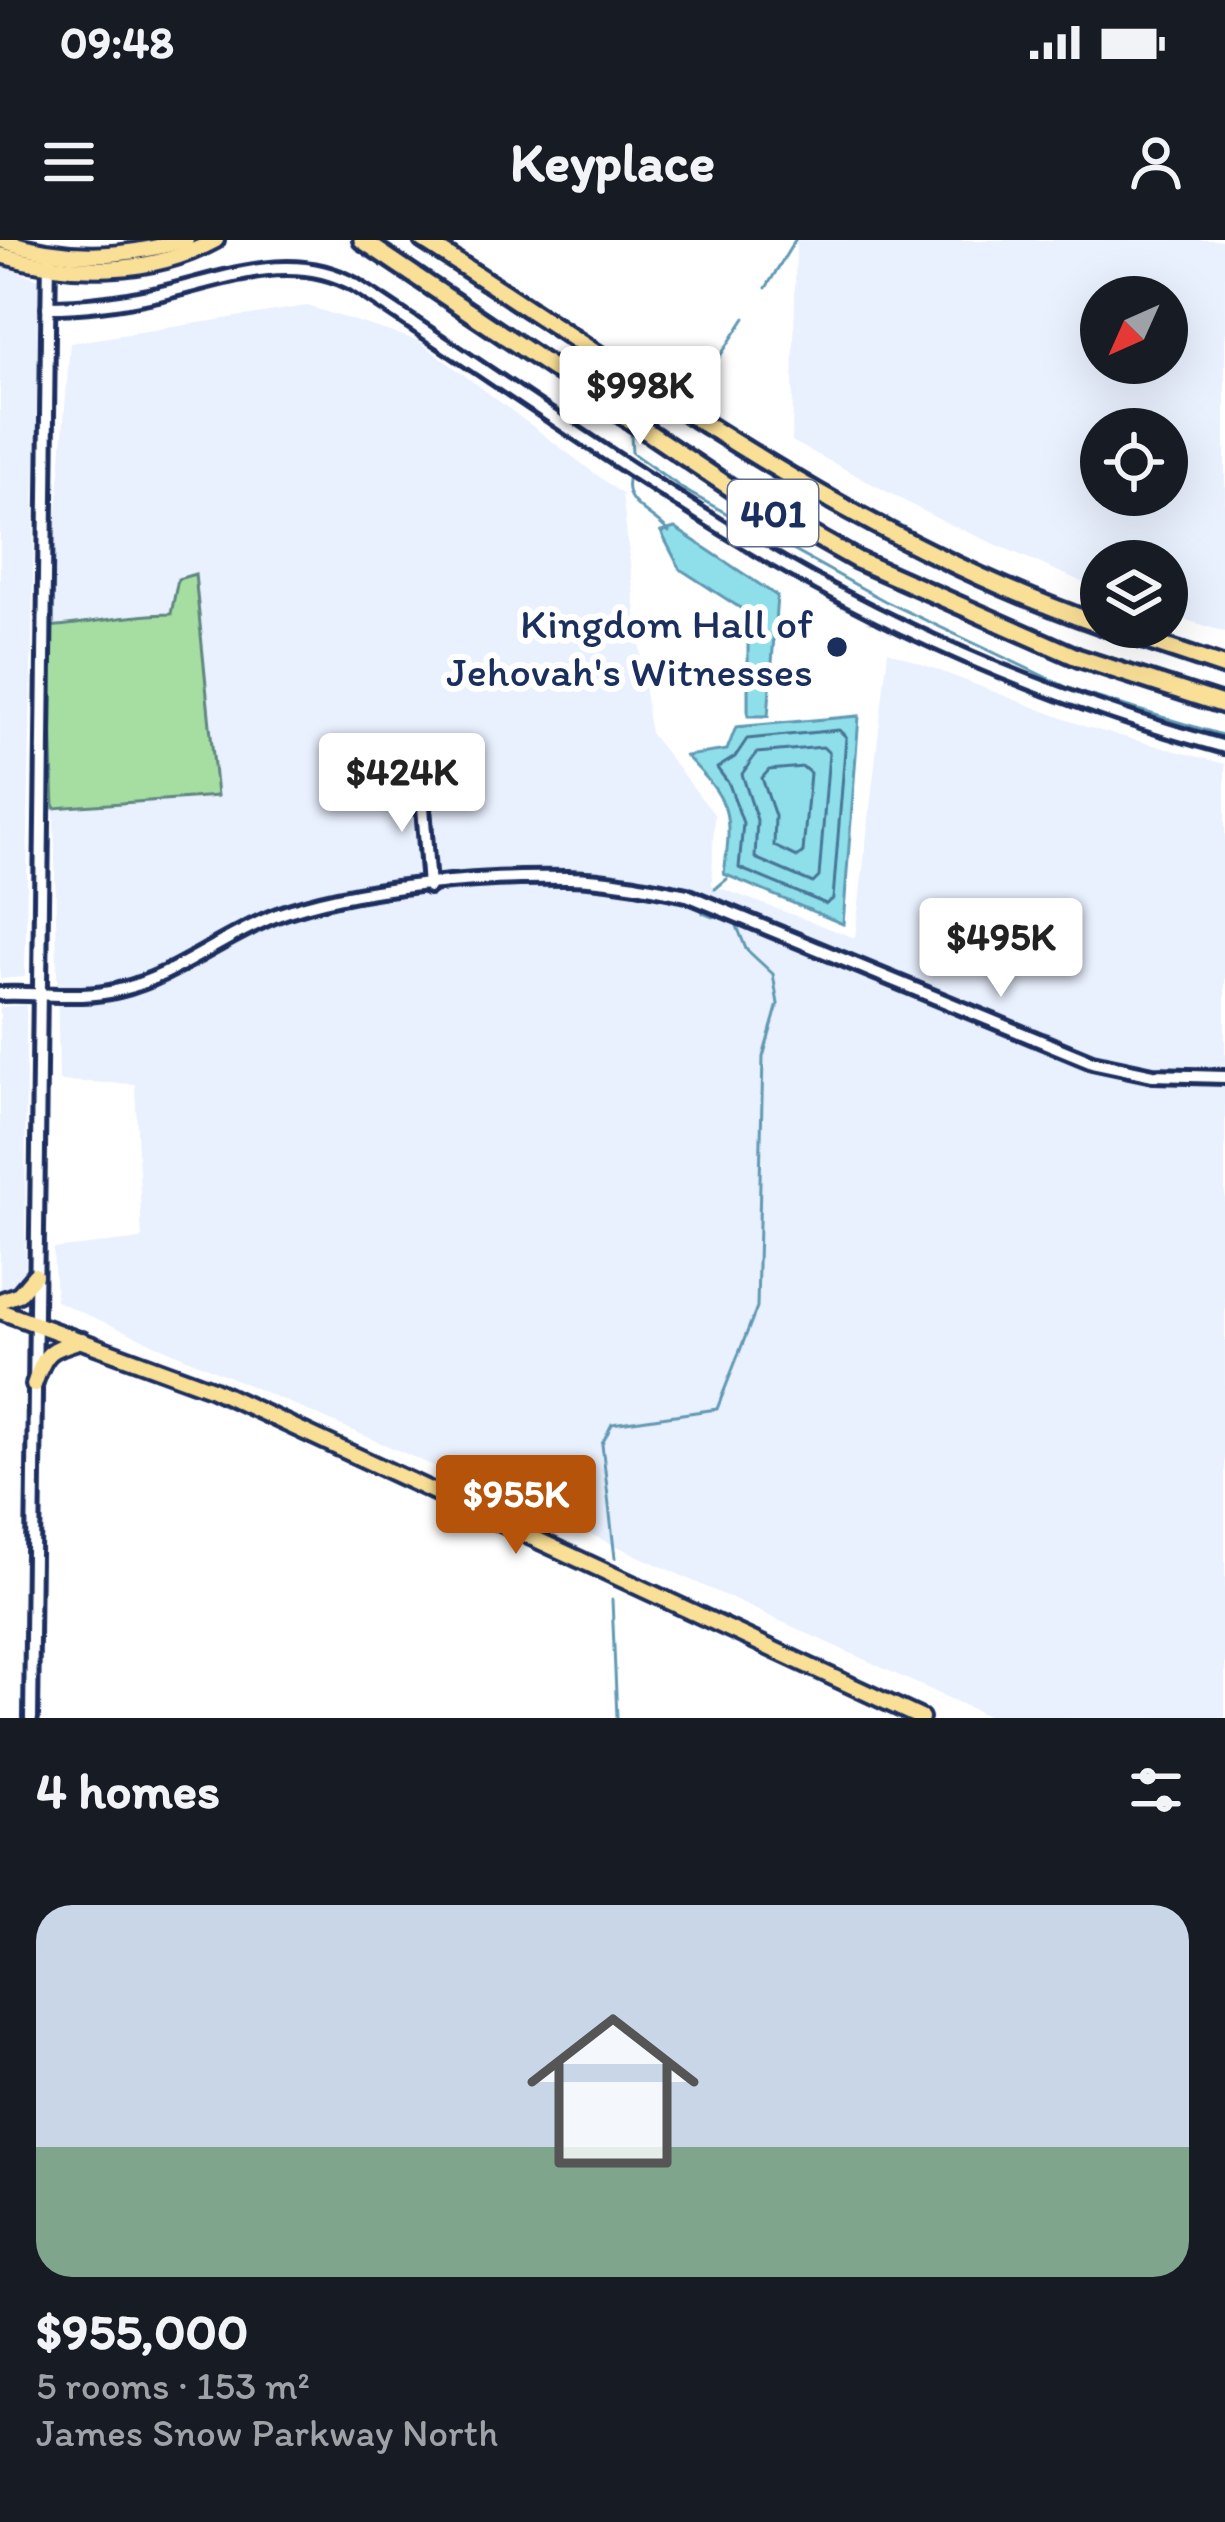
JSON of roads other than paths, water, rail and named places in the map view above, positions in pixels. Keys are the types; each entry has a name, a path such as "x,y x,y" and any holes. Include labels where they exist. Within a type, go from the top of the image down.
{"highway":[{"name":"401","path":"362,240 740,494 857,560 1062,651 1225,705"},
{"name":"401","path":"422,240 778,471 937,556 1080,616"},
{"name":"401","path":"1169,648 1225,667"}],"main road":[{"path":"1,240 49,259 121,254 186,240"},
{"path":"0,254 99,269 173,257 216,240"},
{"path":"0,1301 19,1294 35,1275"},
{"path":"0,1311 210,1388 921,1718"},
{"path":"34,1384 43,1357 58,1346 82,1340"}],"street":[{"path":"31,1718 49,259"},
{"path":"48,307 116,303 265,268 325,270 355,285 664,491 799,572 958,651 1059,694 1225,747"},
{"path":"421,779 429,887"},
{"path":"0,994 115,991 169,971 278,914 344,898 568,878 622,882 687,895 1092,1062 1154,1075 1225,1077"}],"water":[{"path":"675,528 777,596 768,716 748,716 748,613 680,569 661,532"},
{"path":"859,716 843,924 724,874 725,808 686,756 727,750 736,727"}],"waterway":[{"path":"766,288 795,240"},
{"path":"695,378 709,373 745,318"},
{"path":"631,436 632,453 686,491 885,601 1075,691 1225,736"},
{"path":"629,476 633,501 669,532"},
{"path":"715,889 727,879"},
{"path":"703,913 713,917"},
{"path":"615,1558 602,1444 612,1424 717,1409 757,1307 763,1057 778,1004 773,974 746,949 737,926"},
{"path":"612,1600 617,1718"}],"place":[{"name":"Kingdom Hall of Jehovah's Witnesses","path":"837,647"}]}
